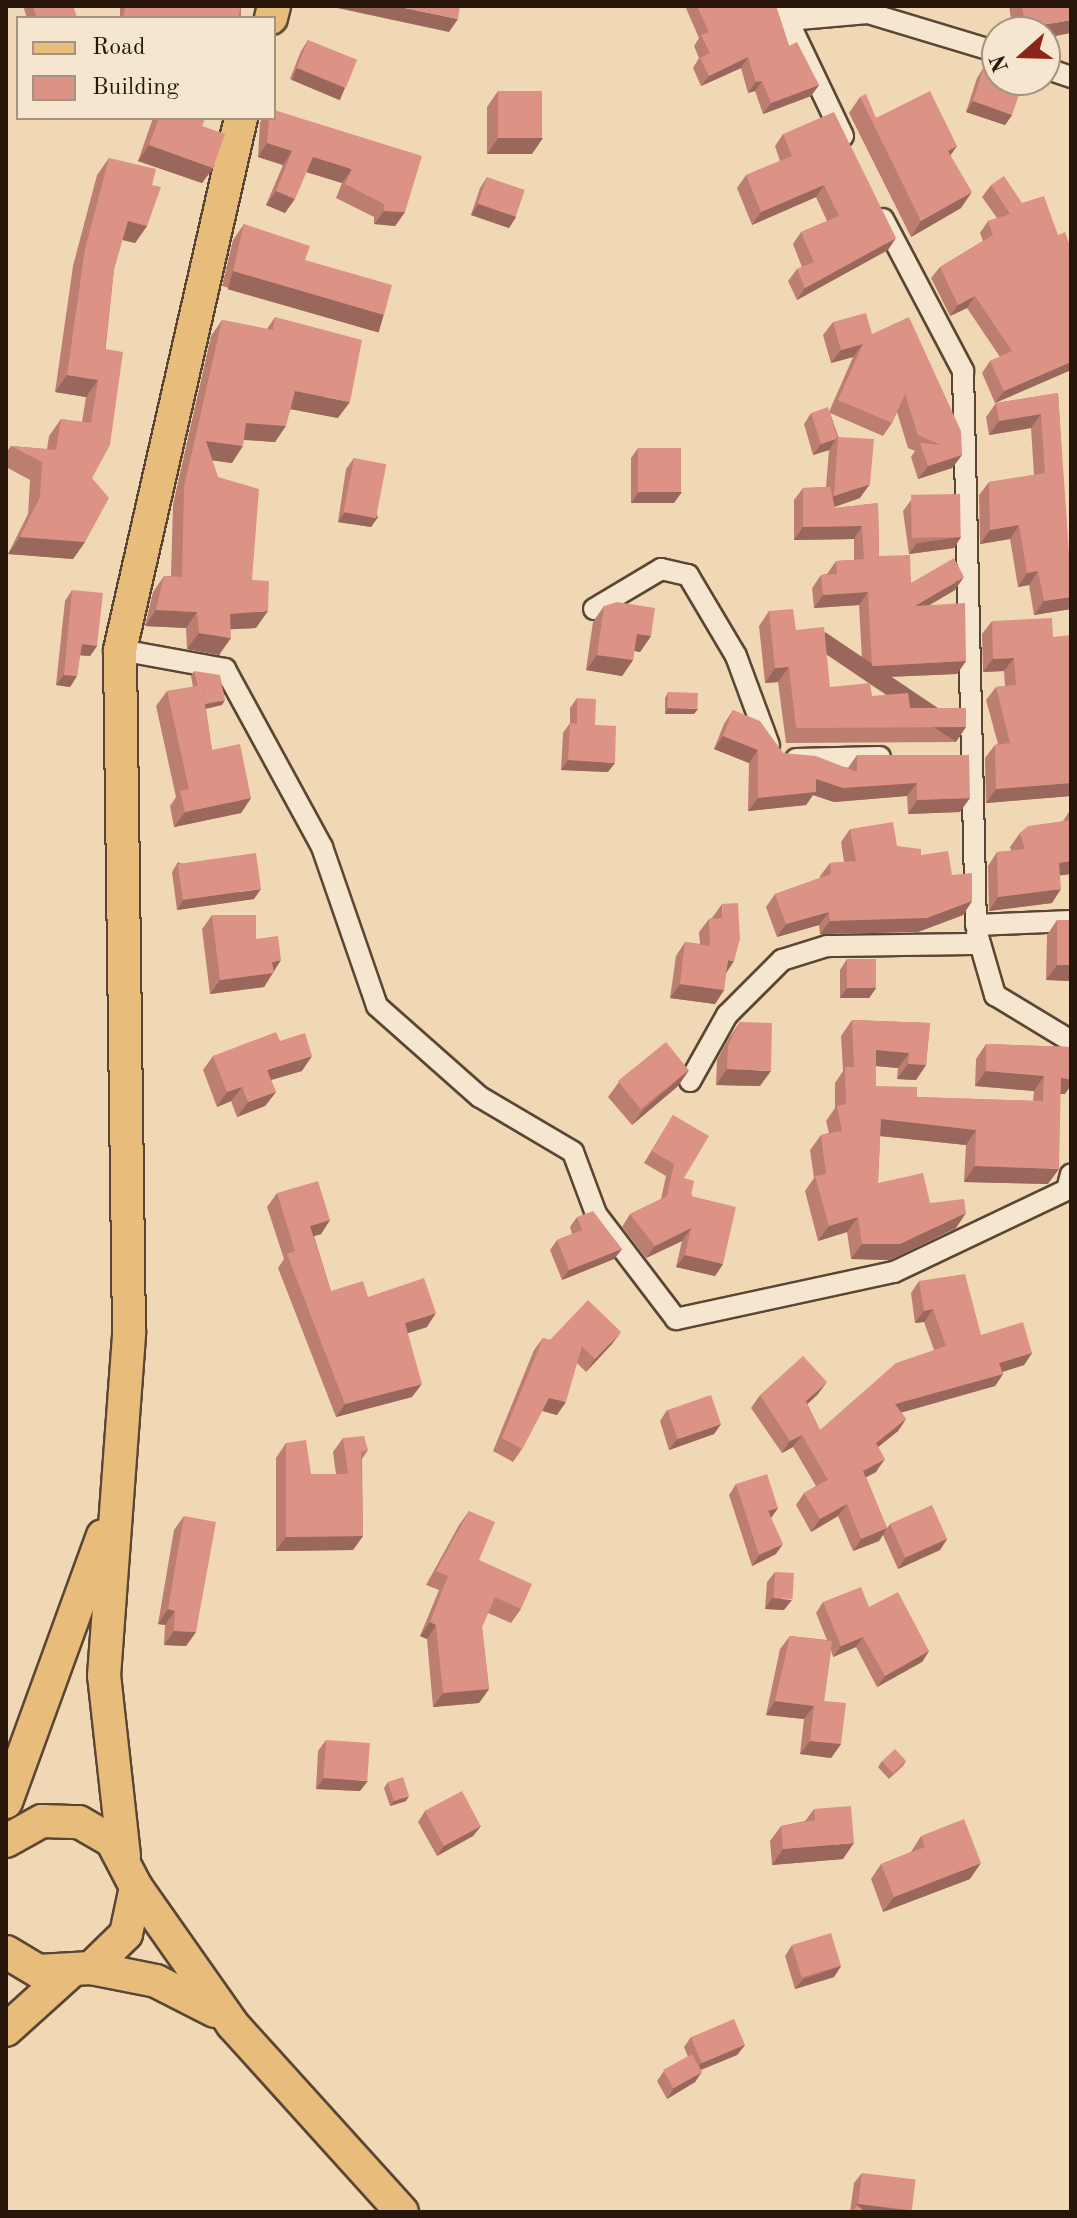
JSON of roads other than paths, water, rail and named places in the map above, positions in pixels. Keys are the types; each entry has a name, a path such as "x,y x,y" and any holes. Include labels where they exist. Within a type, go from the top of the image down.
{"main road":[{"path":"241,120 120,650 129,1332 104,1676 124,1856 136,1887 233,2025 402,2212"},
{"path":"6,1802 114,1507"},
{"path":"6,1841 24,1828 61,1820 97,1830 124,1856"},
{"path":"6,2030 126,1934 136,1887"},
{"path":"6,1952 38,1971 80,1971 156,1981 233,2025"}],"street":[{"path":"784,13 834,6"},
{"path":"784,13 868,13 981,47"},
{"path":"784,13 852,156"},
{"path":"871,196 963,371 978,934 995,995 1071,1041"},
{"path":"594,609 661,569 675,568 700,586 769,746 793,759 898,756"},
{"path":"120,650 225,669 322,847 377,1006 480,1097 573,1152 596,1214 676,1319 894,1272 1067,1190 1071,1174"},
{"path":"942,755 972,755"},
{"path":"690,1081 727,1015 782,960 827,946 978,934 1071,921"}]}
